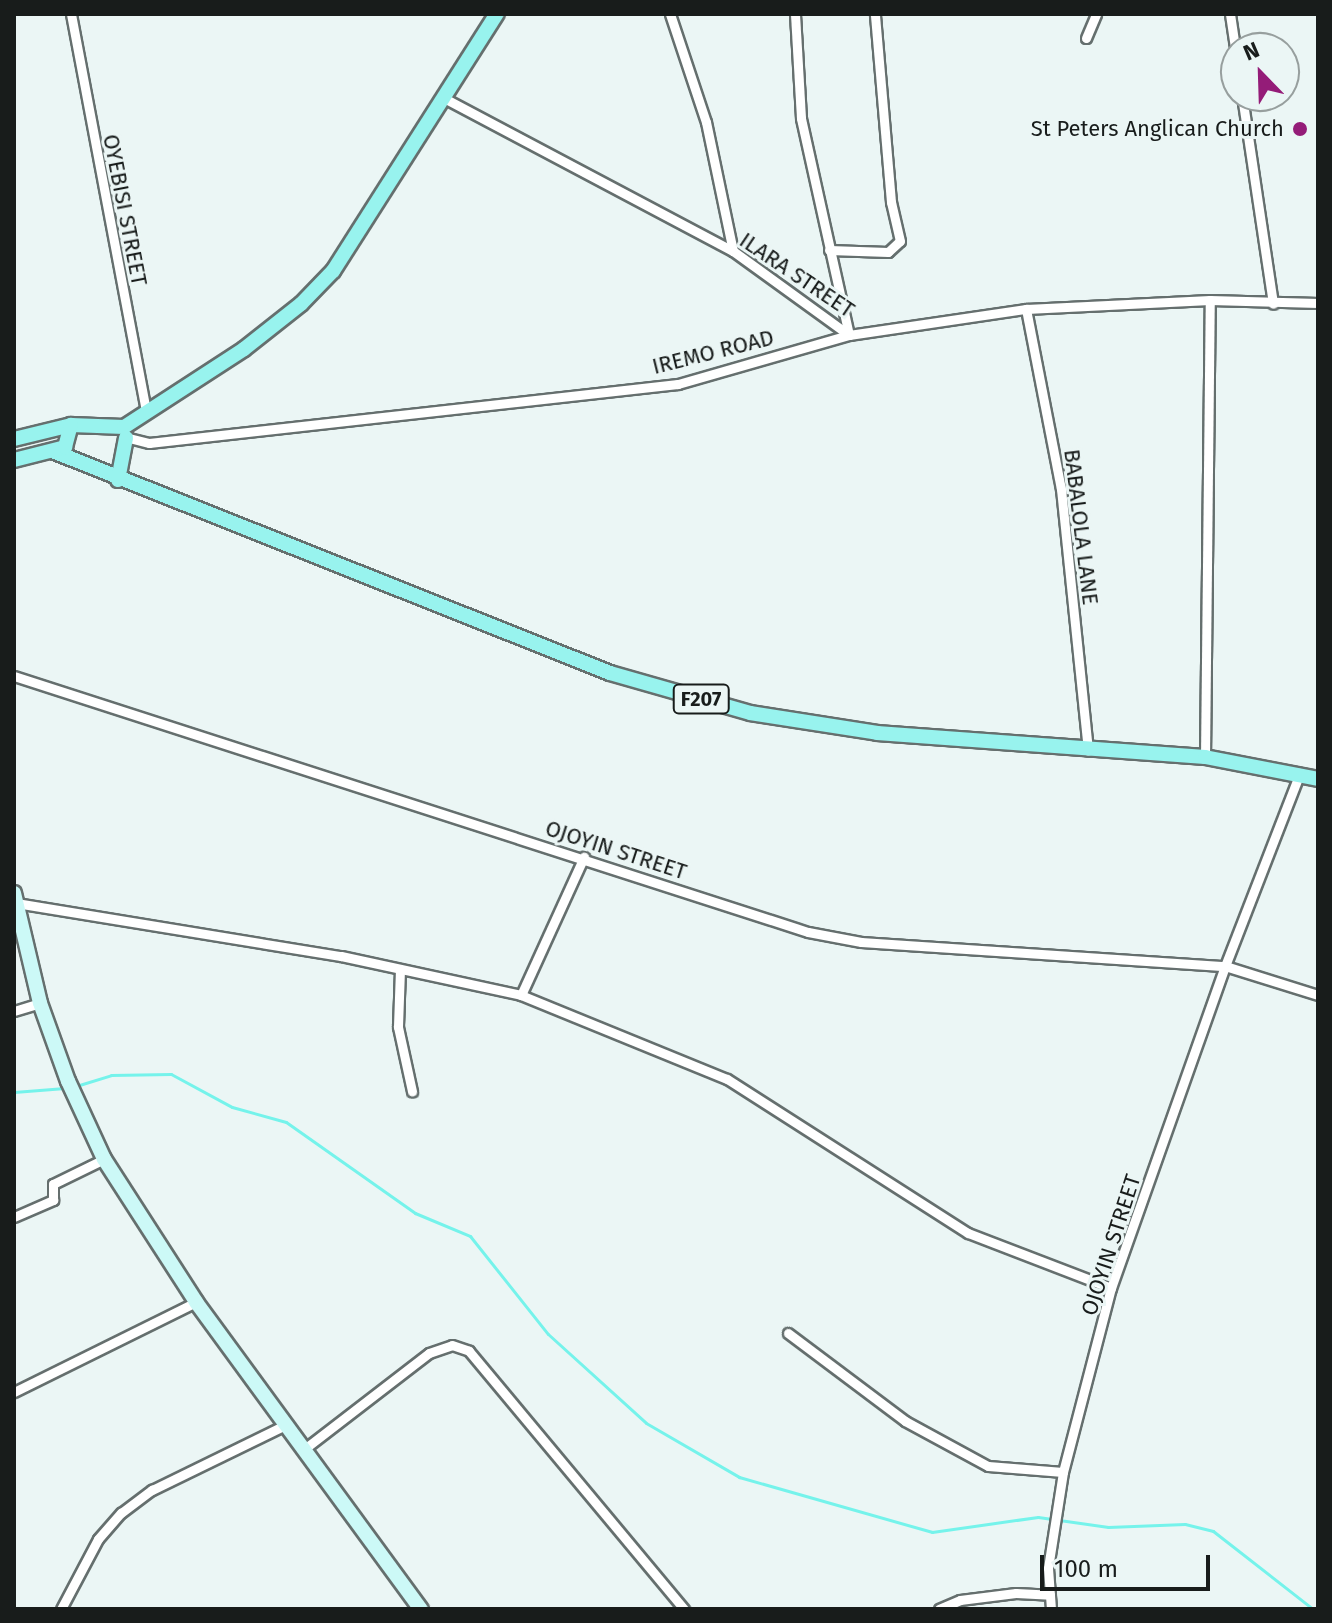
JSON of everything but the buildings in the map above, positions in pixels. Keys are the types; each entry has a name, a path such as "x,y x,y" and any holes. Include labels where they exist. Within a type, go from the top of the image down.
{"main road":[{"path":"118,480 121,434 146,412 244,349 333,271 497,14"},
{"path":"14,439 71,425 121,434"},
{"path":"14,460 65,447 71,425"},
{"name":"F207","path":"55,452 118,480 610,673 750,713 877,733 1088,751 1205,757 1300,773 1318,779"}],"street":[{"name":"OYEBISI STREET","path":"71,14 146,412"},
{"path":"670,14 706,122 733,251"},
{"name":"ILARA STREET","path":"795,14 801,118 849,335"},
{"path":"829,250 888,252 900,241 891,202 875,14"},
{"path":"1086,38 1096,14"},
{"name":"ILARA STREET","path":"442,97 733,251 849,335"},
{"path":"1244,112 1273,304"},
{"path":"1205,757 1210,300"},
{"name":"IREMO ROAD","path":"121,434 149,443 678,384 849,335 1026,309 1210,300 1318,303"},
{"name":"BABALOLA LANE","path":"1026,309 1061,489 1088,751"},
{"name":"OJOYIN STREET","path":"14,676 584,857 808,932 861,942 1225,966 1318,995"},
{"name":"OJOYIN STREET","path":"1051,1609 1052,1538 1063,1472 1111,1288 1225,966 1300,773"},
{"path":"521,995 584,857"},
{"path":"421,1609 196,1302 104,1159 60,1059 40,1003 15,898 400,969 521,995 727,1079 968,1233 1111,1288"},
{"path":"400,969 398,1027 412,1091"},
{"path":"14,1011 40,1003"},
{"path":"14,1217 53,1200 53,1184 104,1159"},
{"path":"14,1392 196,1302"},
{"path":"788,1333 905,1421 988,1466 1063,1472"},
{"path":"303,1450 429,1353 452,1345 469,1351 684,1609"},
{"path":"61,1609 98,1539 121,1513 152,1490 285,1425"},
{"path":"939,1609 960,1600 1016,1593 1050,1595"}],"waterway":[{"path":"76,1086 111,1075 171,1074 232,1107 286,1122 415,1213 470,1236 548,1334 646,1423 739,1477 932,1532 1038,1517 1108,1527 1185,1524 1213,1531 1313,1609"},
{"path":"14,1092 65,1088"}],"place":[{"name":"St Peters Anglican Church","path":"1300,129"}]}
